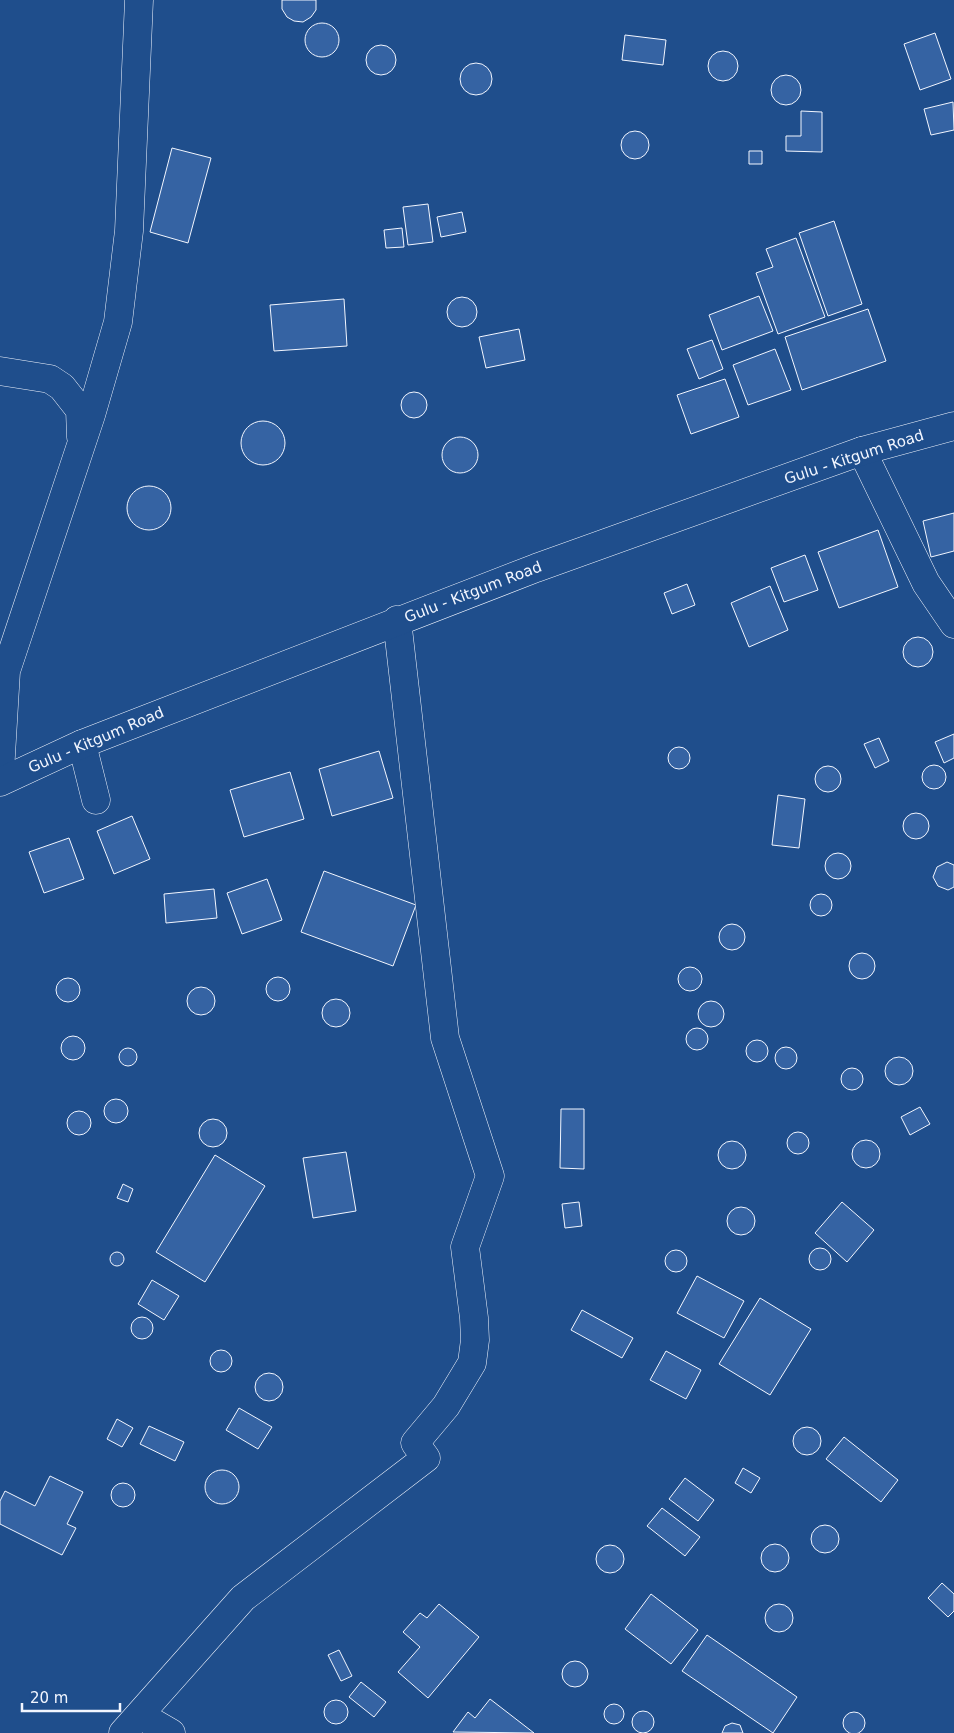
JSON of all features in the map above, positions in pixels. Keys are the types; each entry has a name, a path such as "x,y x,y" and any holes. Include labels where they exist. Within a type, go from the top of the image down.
{"street":[{"path":"0,772 6,671 81,445 113,340 126,269 139,46 139,0"},
{"path":"0,371 50,380 62,387 80,410 81,445"},
{"name":"Gulu - Kitgum Road","path":"0,782 82,744 397,620 862,451 954,426"},
{"path":"862,451 926,583 954,624"},
{"path":"171,1733 131,1724 243,1598 426,1458 415,1443 446,1406 472,1363 475,1340 474,1318 465,1247 490,1176 445,1038 397,620"},
{"path":"82,744 96,800"}],"building":[{"path":"282,0 316,0 316,10 311,17 303,22 294,21 287,17 282,9"},
{"path":"322,23 329,24 334,28 338,33 338,47 334,52 329,56 322,57 315,56 310,52 306,47 305,40 306,33 310,28 315,24"},
{"path":"935,33 951,79 920,90 904,44"},
{"path":"625,35 666,40 663,65 622,60"},
{"path":"381,45 392,49 396,60 392,71 381,75 370,71 366,60 370,49"},
{"path":"723,51 734,55 738,66 734,77 723,81 712,77 708,66 712,55"},
{"path":"476,63 482,64 487,68 491,73 491,85 487,90 482,94 476,95 470,94 465,90 461,85 460,79 461,73 465,68 470,64"},
{"path":"786,75 796,80 801,90 796,100 786,105 776,100 771,90 776,80"},
{"path":"953,102 954,130 931,135 924,109"},
{"path":"801,111 822,112 822,152 786,151 786,136 801,136"},
{"path":"635,131 645,135 649,145 645,155 635,159 625,155 621,145 625,135"},
{"path":"172,148 211,158 188,243 150,232"},
{"path":"749,151 762,151 762,164 749,164"},
{"path":"428,204 433,242 408,245 403,207"},
{"path":"462,212 466,232 441,237 437,217"},
{"path":"834,221 862,304 828,316 799,233"},
{"path":"402,228 404,247 386,248 384,230"},
{"path":"796,238 825,317 778,334 756,273 773,267 766,249"},
{"path":"759,296 773,331 722,350 709,315"},
{"path":"462,297 473,301 477,312 473,323 462,327 451,323 447,312 451,301"},
{"path":"344,299 347,346 274,351 270,305"},
{"path":"868,309 886,361 802,390 785,337"},
{"path":"519,329 525,360 486,368 479,337"},
{"path":"712,340 723,369 699,379 687,349"},
{"path":"775,349 791,390 748,405 733,365"},
{"path":"725,379 739,417 691,434 677,395"},
{"path":"414,392 423,396 427,405 423,414 414,418 405,414 401,405 405,396"},
{"path":"263,421 275,425 281,431 285,443 281,455 275,461 263,465 251,461 245,455 241,443 245,431 251,425"},
{"path":"460,437 467,438 473,442 477,448 477,462 473,468 467,472 460,473 453,472 447,468 443,462 442,455 443,448 447,442 453,438"},
{"path":"149,486 161,490 167,496 171,508 167,520 161,526 149,530 137,526 131,520 127,508 131,496 137,490"},
{"path":"954,513 954,551 931,557 923,521"},
{"path":"878,530 898,587 839,608 818,552"},
{"path":"805,555 818,590 784,602 771,568"},
{"path":"687,584 695,605 672,614 664,593"},
{"path":"770,586 788,630 749,647 731,603"},
{"path":"918,637 929,641 933,652 929,663 918,667 907,663 903,652 907,641"},
{"path":"954,734 954,758 944,763 935,742"},
{"path":"879,738 889,761 875,768 864,744"},
{"path":"679,747 687,750 690,758 687,766 679,769 671,766 668,758 671,750"},
{"path":"379,751 393,798 332,816 319,769"},
{"path":"934,765 942,769 946,777 942,785 934,789 926,785 922,777 926,769"},
{"path":"828,766 837,770 841,779 837,788 828,792 819,788 815,779 819,770"},
{"path":"290,772 304,819 244,837 230,790"},
{"path":"778,795 805,799 799,848 772,845"},
{"path":"916,813 925,817 929,826 925,835 916,839 907,835 903,826 907,817"},
{"path":"132,816 150,859 114,874 97,831"},
{"path":"69,838 84,879 44,893 29,852"},
{"path":"838,853 847,857 851,866 847,875 838,879 829,875 825,866 829,857"},
{"path":"947,862 954,865 954,887 948,890 938,886 933,877 937,867"},
{"path":"324,871 416,905 393,966 301,932"},
{"path":"267,879 282,920 242,934 227,893"},
{"path":"214,889 217,918 166,923 164,894"},
{"path":"821,894 829,897 832,905 829,913 821,916 813,913 810,905 813,897"},
{"path":"732,924 741,928 745,937 741,946 732,950 723,946 719,937 723,928"},
{"path":"862,953 871,957 875,966 871,975 862,979 853,975 849,966 853,957"},
{"path":"690,967 698,971 702,979 698,987 690,991 682,987 678,979 682,971"},
{"path":"278,977 286,981 290,989 286,997 278,1001 270,997 266,989 270,981"},
{"path":"68,978 76,982 80,990 76,998 68,1002 60,998 56,990 60,982"},
{"path":"201,987 211,991 215,1001 211,1011 201,1015 191,1011 187,1001 191,991"},
{"path":"336,999 346,1003 350,1013 346,1023 336,1027 326,1023 322,1013 326,1003"},
{"path":"711,1001 720,1005 724,1014 720,1023 711,1027 702,1023 698,1014 702,1005"},
{"path":"697,1028 705,1031 708,1039 705,1047 697,1050 689,1047 686,1039 689,1031"},
{"path":"73,1036 81,1040 85,1048 81,1056 73,1060 65,1056 61,1048 65,1040"},
{"path":"757,1040 765,1043 768,1051 765,1059 757,1062 749,1059 746,1051 749,1043"},
{"path":"786,1047 794,1050 797,1058 794,1066 786,1069 778,1066 775,1058 778,1050"},
{"path":"128,1048 134,1051 137,1057 134,1063 128,1066 122,1063 119,1057 122,1051"},
{"path":"899,1057 909,1061 913,1071 909,1081 899,1085 889,1081 885,1071 889,1061"},
{"path":"852,1068 860,1071 863,1079 860,1087 852,1090 844,1087 841,1079 844,1071"},
{"path":"116,1099 124,1103 128,1111 124,1119 116,1123 108,1119 104,1111 108,1103"},
{"path":"920,1107 930,1124 910,1135 901,1117"},
{"path":"561,1109 584,1109 584,1169 560,1168"},
{"path":"79,1111 87,1115 91,1123 87,1131 79,1135 71,1131 67,1123 71,1115"},
{"path":"213,1119 223,1123 227,1133 223,1143 213,1147 203,1143 199,1133 203,1123"},
{"path":"798,1132 806,1135 809,1143 806,1151 798,1154 790,1151 787,1143 790,1135"},
{"path":"866,1140 876,1144 880,1154 876,1164 866,1168 856,1164 852,1154 856,1144"},
{"path":"732,1141 742,1145 746,1155 742,1165 732,1169 722,1165 718,1155 722,1145"},
{"path":"346,1152 356,1211 313,1218 303,1158"},
{"path":"215,1155 265,1186 205,1282 156,1252"},
{"path":"123,1184 133,1189 128,1202 117,1198"},
{"path":"579,1202 582,1226 565,1228 562,1204"},
{"path":"842,1202 874,1230 847,1262 815,1233"},
{"path":"741,1207 751,1211 755,1221 751,1231 741,1235 731,1231 727,1221 731,1211"},
{"path":"820,1248 828,1251 831,1259 828,1267 820,1270 812,1267 809,1259 812,1251"},
{"path":"676,1250 684,1253 687,1261 684,1269 676,1272 668,1269 665,1261 668,1253"},
{"path":"117,1252 122,1254 124,1259 122,1264 117,1266 112,1264 110,1259 112,1254"},
{"path":"697,1276 744,1301 724,1338 677,1313"},
{"path":"152,1280 179,1296 164,1320 138,1304"},
{"path":"760,1298 811,1329 770,1395 719,1364"},
{"path":"582,1310 633,1338 622,1358 571,1330"},
{"path":"138,1317 146,1317 153,1324 153,1332 146,1339 138,1339 131,1332 131,1324"},
{"path":"217,1350 225,1350 232,1357 232,1365 225,1372 217,1372 210,1365 210,1357"},
{"path":"666,1351 701,1370 686,1399 650,1380"},
{"path":"269,1373 279,1377 283,1387 279,1397 269,1401 259,1397 255,1387 259,1377"},
{"path":"239,1408 272,1427 258,1449 226,1430"},
{"path":"117,1419 133,1428 122,1447 107,1439"},
{"path":"149,1426 184,1442 175,1461 140,1444"},
{"path":"807,1427 817,1431 821,1441 817,1451 807,1455 797,1451 793,1441 797,1431"},
{"path":"844,1437 898,1480 881,1502 826,1459"},
{"path":"743,1468 760,1478 751,1493 735,1483"},
{"path":"222,1470 234,1475 239,1487 234,1499 222,1504 210,1499 205,1487 210,1475"},
{"path":"50,1476 83,1492 67,1524 76,1528 62,1555 0,1524 0,1501 5,1491 35,1506"},
{"path":"685,1478 714,1500 698,1521 669,1499"},
{"path":"123,1483 131,1487 135,1495 131,1503 123,1507 115,1503 111,1495 115,1487"},
{"path":"662,1508 700,1537 685,1556 647,1526"},
{"path":"825,1525 835,1529 839,1539 835,1549 825,1553 815,1549 811,1539 815,1529"},
{"path":"775,1544 785,1548 789,1558 785,1568 775,1572 765,1568 761,1558 765,1548"},
{"path":"610,1545 620,1549 624,1559 620,1569 610,1573 600,1569 596,1559 600,1549"},
{"path":"942,1583 954,1594 954,1611 948,1617 928,1598"},
{"path":"651,1594 698,1630 671,1664 625,1629"},
{"path":"439,1604 479,1637 428,1698 398,1672 420,1647 403,1632 420,1613 427,1618"},
{"path":"779,1604 789,1608 793,1618 789,1628 779,1632 769,1628 765,1618 769,1608"},
{"path":"707,1635 797,1697 773,1733 682,1671"},
{"path":"339,1650 352,1676 341,1681 328,1655"},
{"path":"575,1661 584,1665 588,1674 584,1683 575,1687 566,1683 562,1674 566,1665"},
{"path":"361,1682 386,1702 374,1717 349,1697"},
{"path":"490,1699 534,1733 453,1732 468,1712 475,1718"},
{"path":"331,1700 341,1700 348,1707 348,1717 341,1724 331,1724 324,1717 324,1707"},
{"path":"614,1704 621,1707 624,1714 621,1721 614,1724 607,1721 604,1714 607,1707"},
{"path":"639,1711 647,1711 654,1718 654,1726 647,1733 639,1733 632,1726 632,1718"},
{"path":"854,1712 862,1715 865,1723 862,1731 854,1734 846,1731 843,1723 846,1715"},
{"path":"732,1723 740,1725 743,1733 722,1733 725,1726"}]}
